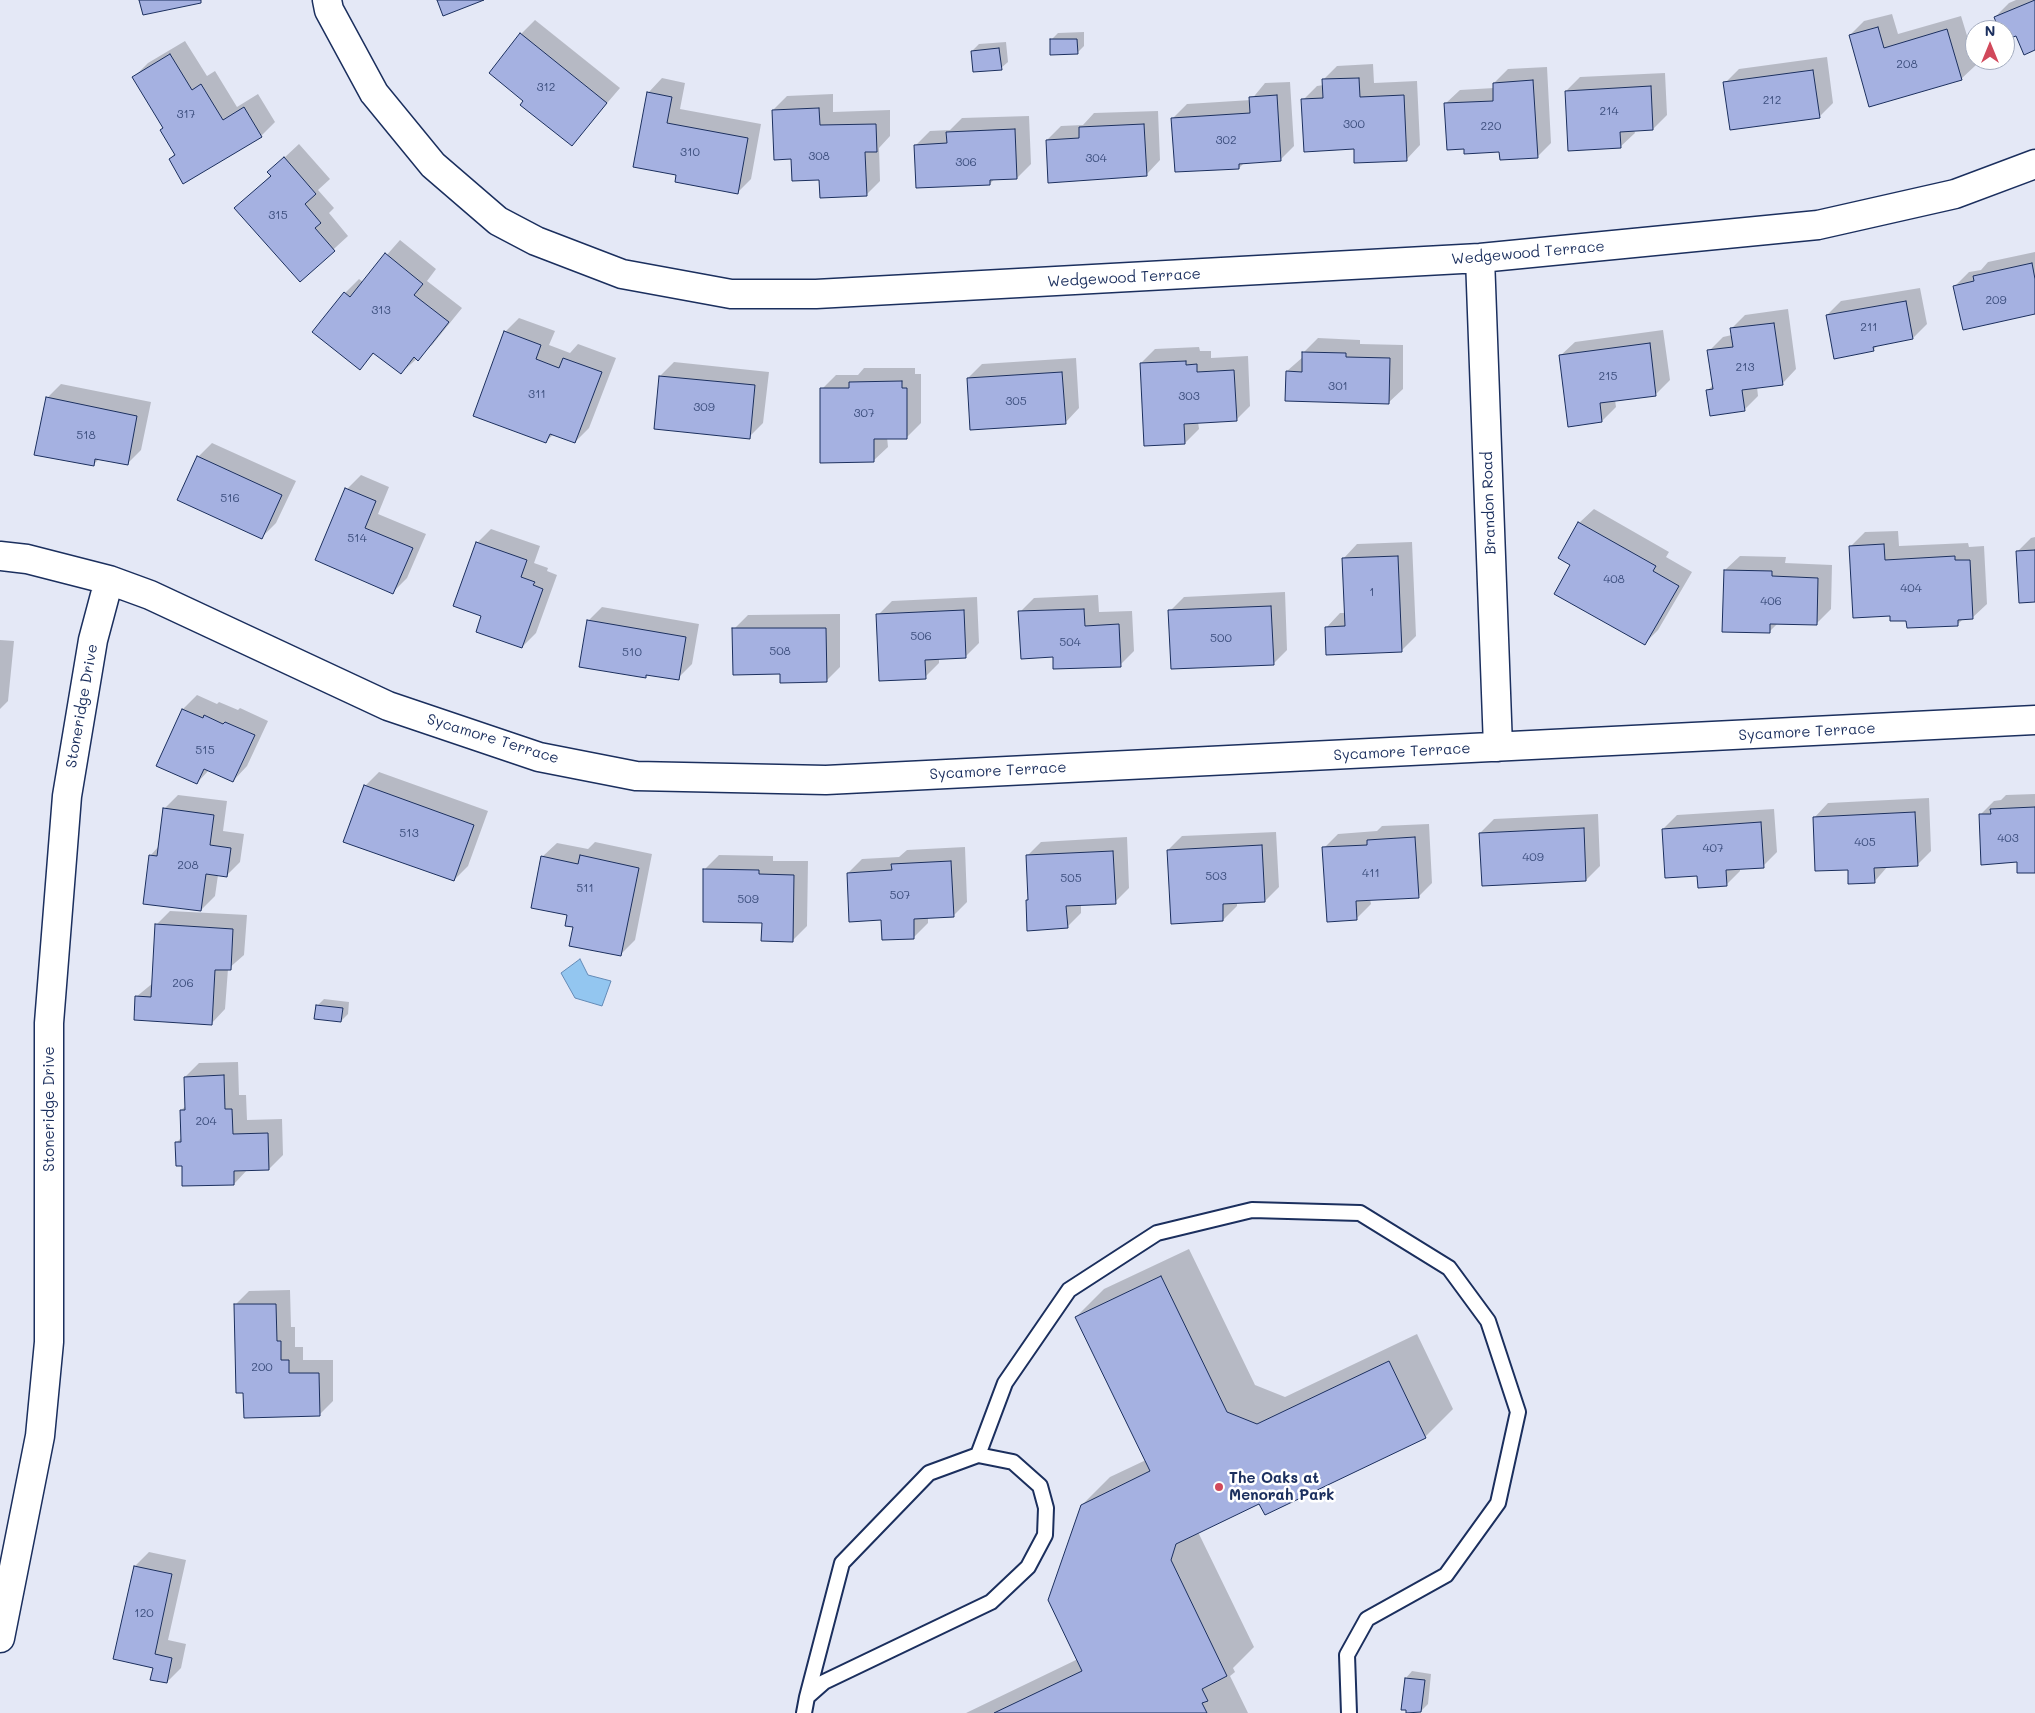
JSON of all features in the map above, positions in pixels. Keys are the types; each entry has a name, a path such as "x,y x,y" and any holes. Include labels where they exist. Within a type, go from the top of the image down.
{"street":[{"name":"Wedgewood Terrace","path":"327,0 330,10 374,93 434,165 498,221 536,241 622,274 731,294 816,294 1480,258 1818,224 1955,194 2035,164"},
{"name":"Brandon Road","path":"1480,258 1498,747"},
{"name":"Sycamore Terrace","path":"0,556 27,559 109,580 150,595 388,706 539,757 636,776 826,780 2035,720"},
{"name":"Stoneridge Drive","path":"0,1638 40,1436 49,1342 49,1023 67,796 93,640 109,580"}],"lane":[{"path":"978,1455 1005,1382 1069,1290 1157,1233 1252,1210 1360,1213 1449,1268 1488,1320 1518,1412 1498,1503 1446,1575 1367,1619 1347,1655 1349,1713"},
{"path":"804,1713 807,1696 842,1563 929,1473 978,1455 1013,1462 1040,1486 1046,1508 1045,1535 1028,1567 991,1602 824,1682 807,1696"}],"water":[{"path":"580,959 588,975 611,981 602,1006 575,998 561,973"}],"building":[{"path":"139,0 201,0 201,3 143,15"},
{"path":"437,0 484,0 443,16"},
{"path":"2035,0 2035,50 2024,55 2015,36 2015,20 1995,20 1994,17"},
{"path":"1878,27 1884,48 1947,29 1962,80 1869,107 1849,35"},
{"path":"520,33 607,103 572,146 520,105 523,101 489,73"},
{"path":"1050,39 1077,39 1078,54 1050,55"},
{"path":"999,48 1002,70 973,72 971,51"},
{"path":"170,54 192,90 201,84 223,120 244,107 262,137 183,184 169,159 175,155 160,130 163,128 132,77"},
{"path":"1813,70 1820,118 1730,130 1723,82"},
{"path":"1359,78 1360,97 1404,95 1407,161 1354,163 1354,149 1304,152 1301,99 1323,98 1322,79"},
{"path":"1533,80 1538,158 1500,160 1499,152 1464,154 1464,149 1447,150 1444,103 1493,101 1493,83"},
{"path":"1651,86 1653,130 1620,132 1621,148 1568,151 1565,91"},
{"path":"647,92 672,97 667,123 748,138 738,194 675,182 676,175 633,167"},
{"path":"1277,95 1281,161 1239,164 1239,169 1175,172 1171,118 1250,113 1249,97"},
{"path":"819,108 820,125 876,124 877,152 865,152 867,196 820,198 819,180 792,181 791,159 774,160 772,110"},
{"path":"1144,124 1147,176 1048,183 1046,140 1079,138 1079,127"},
{"path":"1015,129 1017,179 990,180 990,185 916,188 914,145 947,143 946,132"},
{"path":"284,157 316,194 305,204 321,223 315,228 335,251 300,282 234,208 271,176 267,172"},
{"path":"385,253 423,284 414,295 449,322 418,361 414,357 401,374 373,353 360,370 312,332 344,292 350,297"},
{"path":"2032,263 2035,279 2035,314 1963,330 1953,286 1974,281 1973,276"},
{"path":"1906,301 1913,339 1873,347 1874,351 1834,359 1826,315"},
{"path":"1774,323 1783,385 1742,390 1745,411 1710,416 1706,390 1713,389 1707,350 1733,347 1730,328"},
{"path":"504,331 541,345 536,359 559,368 563,358 602,372 575,443 550,434 546,443 473,416"},
{"path":"1650,343 1656,396 1600,403 1602,422 1568,427 1559,355"},
{"path":"1302,352 1346,353 1346,357 1390,358 1389,404 1285,401 1286,371 1302,372"},
{"path":"1186,361 1186,365 1197,364 1197,372 1234,370 1237,421 1184,424 1185,444 1144,446 1140,363"},
{"path":"1062,372 1066,424 970,430 967,378"},
{"path":"659,376 755,385 750,439 654,429"},
{"path":"902,381 902,388 907,388 907,439 874,439 874,462 820,463 820,388 849,388 849,382"},
{"path":"46,397 137,416 128,465 95,459 94,466 34,455"},
{"path":"197,456 282,495 262,539 177,500"},
{"path":"345,488 376,501 365,528 413,548 393,594 315,560"},
{"path":"1578,522 1656,566 1653,571 1679,586 1645,645 1554,594 1570,565 1558,558"},
{"path":"476,542 527,560 521,577 535,582 533,585 543,589 522,648 476,632 481,616 453,606"},
{"path":"1884,544 1885,560 1955,556 1955,560 1970,560 1973,619 1958,620 1958,626 1907,628 1906,621 1890,621 1890,616 1853,618 1849,546"},
{"path":"2035,550 2035,602 2019,603 2016,551"},
{"path":"1398,556 1402,652 1326,655 1325,627 1345,626 1342,558"},
{"path":"1724,570 1772,571 1772,576 1818,578 1817,625 1770,624 1770,633 1722,632"},
{"path":"1271,606 1274,665 1171,669 1168,610"},
{"path":"1084,609 1085,626 1119,624 1121,667 1053,669 1053,657 1021,659 1018,611"},
{"path":"964,610 966,658 925,660 926,679 879,681 876,614"},
{"path":"587,620 686,637 679,680 646,675 646,678 579,667"},
{"path":"732,628 826,628 827,682 780,683 780,674 733,675"},
{"path":"182,709 203,718 204,715 223,724 225,722 255,735 233,782 204,769 197,784 156,766"},
{"path":"364,785 474,825 454,881 343,842"},
{"path":"2035,807 2035,873 2017,873 2017,862 1981,865 1979,814 1991,814 1990,809"},
{"path":"163,808 214,815 210,845 231,848 227,877 206,874 201,911 143,904 149,855 157,856"},
{"path":"1915,812 1918,866 1874,868 1875,883 1848,884 1848,870 1815,871 1813,817"},
{"path":"1761,822 1764,868 1726,870 1727,886 1698,888 1697,876 1665,878 1662,829"},
{"path":"1584,828 1586,881 1482,886 1479,833"},
{"path":"1415,837 1419,898 1356,901 1357,920 1327,922 1322,847 1367,845 1367,840"},
{"path":"1262,845 1265,902 1223,904 1223,921 1171,924 1167,850"},
{"path":"1113,851 1116,904 1066,906 1068,928 1027,931 1026,855"},
{"path":"580,855 639,868 621,956 569,946 573,927 565,926 567,915 531,908 541,856 578,864"},
{"path":"951,861 954,917 914,919 914,939 882,940 881,920 849,922 847,873 892,870 891,864"},
{"path":"703,869 759,870 759,874 794,875 793,942 761,941 762,923 703,922"},
{"path":"155,924 233,929 231,970 215,970 212,1025 134,1020 135,996 151,997"},
{"path":"316,1005 343,1008 341,1022 314,1019"},
{"path":"224,1075 225,1109 232,1109 233,1134 268,1133 269,1170 234,1171 234,1185 182,1186 182,1166 176,1166 175,1142 181,1142 180,1110 185,1110 184,1077"},
{"name":"The Oaks at Menorah Park","path":"1161,1276 1227,1412 1257,1424 1389,1361 1426,1438 1265,1515 1259,1504 1176,1544 1171,1560 1227,1676 1202,1689 1208,1701 1202,1703 1207,1713 994,1713 1082,1671 1048,1600 1081,1505 1150,1471 1075,1317"},
{"path":"234,1304 276,1304 277,1341 281,1341 281,1360 289,1360 289,1373 319,1373 320,1416 244,1418 243,1393 236,1393"},
{"path":"134,1566 172,1574 155,1654 172,1658 167,1683 150,1680 153,1668 113,1659"},
{"path":"1405,1678 1425,1680 1421,1712 1406,1713 1406,1710 1401,1710"}],"place":[{"name":"The Oaks at Menorah Park","path":"1219,1487"}]}
